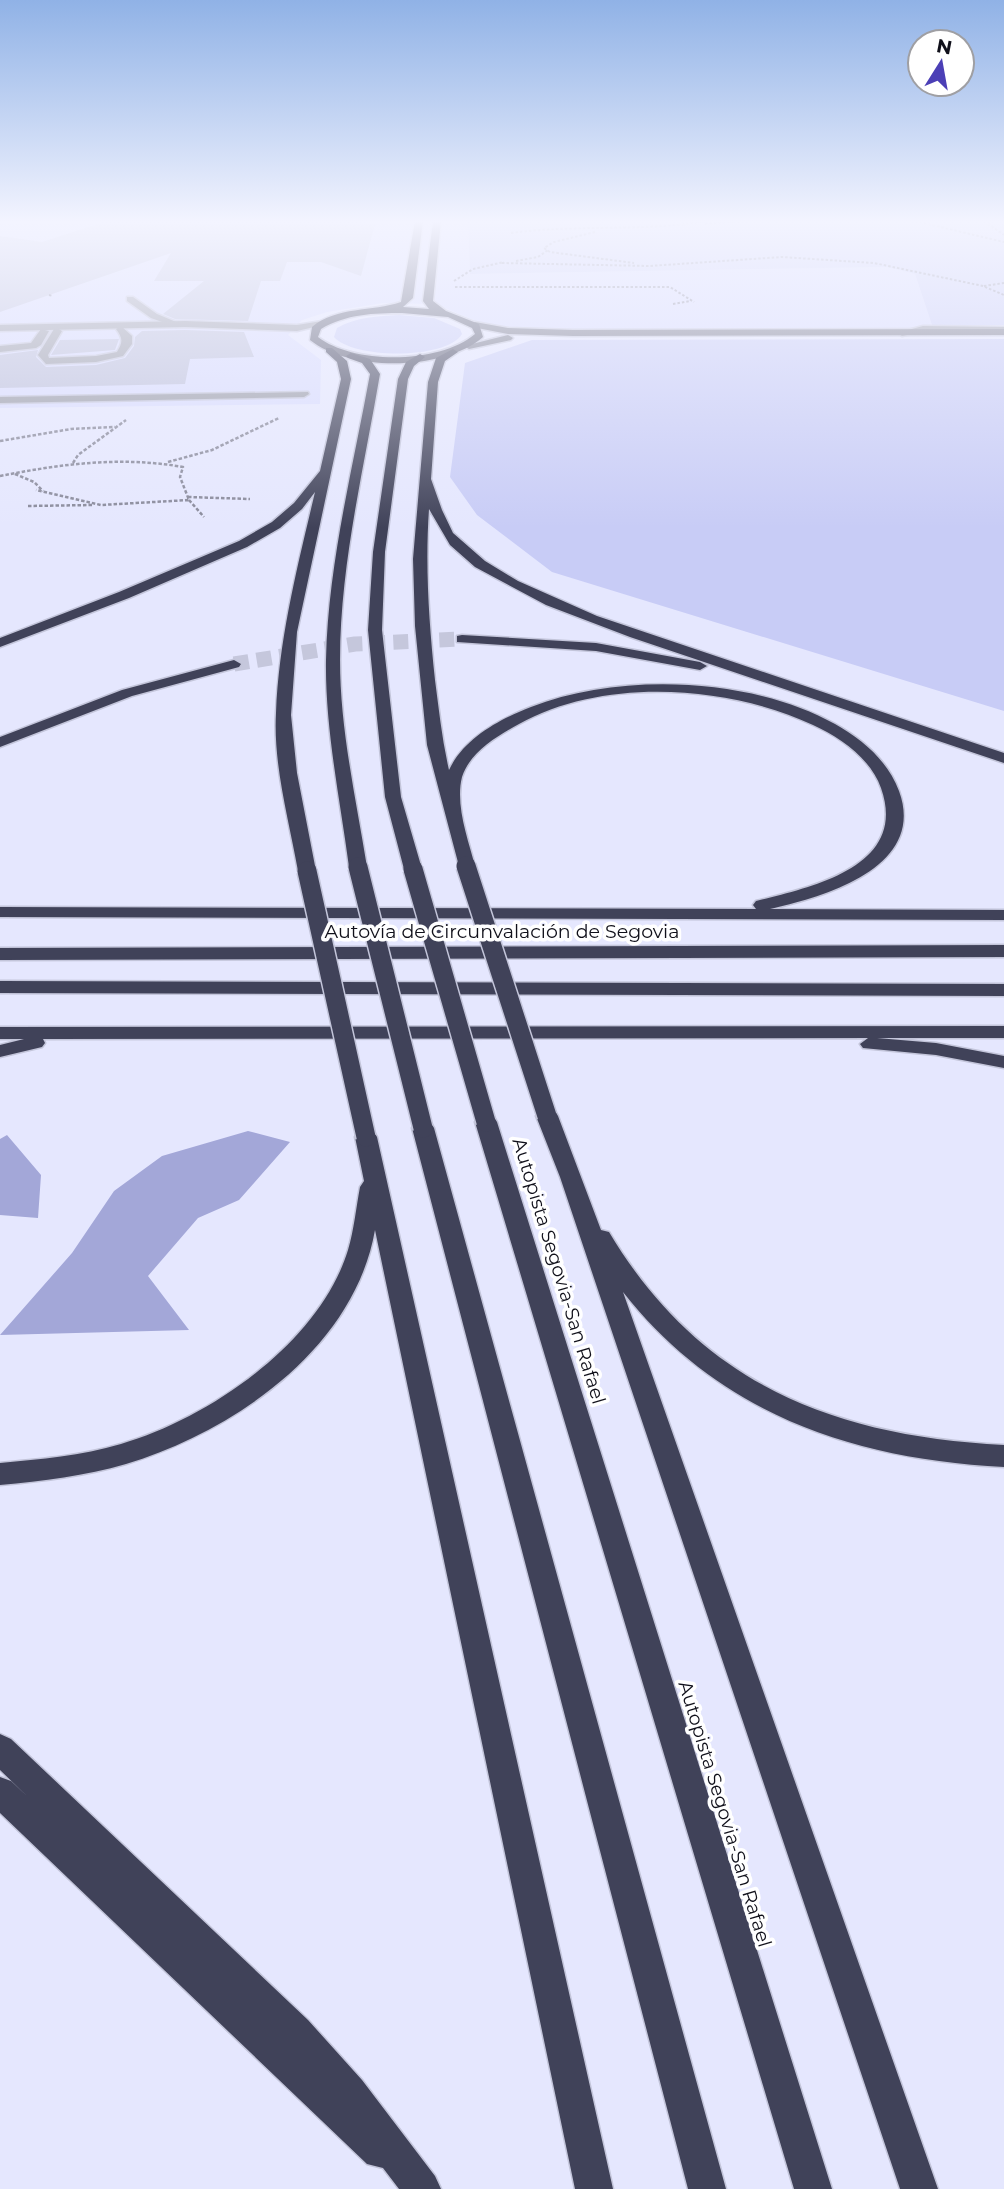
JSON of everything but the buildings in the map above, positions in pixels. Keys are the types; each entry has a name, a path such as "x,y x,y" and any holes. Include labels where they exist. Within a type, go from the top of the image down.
{"highway":[{"path":"329,350 342,361 346,379 290,632 283,715 289,773 307,871 594,2189"},
{"path":"453,352 440,360 434,374 419,559 422,626 435,746 466,866 547,1116 571,1177 919,2189"},
{"path":"351,356 366,361 375,374 344,550 334,629 333,663 338,730 358,867 423,1128 707,2189"},
{"name":"Autopista Segovia-San Rafael","path":"420,357 408,368 404,379 379,552 375,630 383,730 393,797 486,1122 813,2189"},
{"path":"0,643 124,595 243,544 276,525 298,506 324,472"},
{"path":"424,475 438,520 453,541 496,574 531,592 611,624 970,747"},
{"path":"462,639 566,644 675,660 742,677 1004,758"},
{"path":"0,742 127,693 234,664"},
{"path":"456,827 452,789 455,777 474,747 489,733 530,713 591,694 668,689 750,700 789,710 818,721 863,751 880,769 891,788 896,815 892,838 874,859 846,880 801,897 754,907 610,915"},
{"path":"0,912 1004,915"},
{"name":"Autovía de Circunvalación de Segovia","path":"0,954 1004,951"},
{"path":"0,987 1004,990"},
{"path":"704,1032 936,1049 1004,1062"},
{"path":"0,1033 1004,1032"},
{"path":"0,1051 27,1044 161,1034"},
{"path":"0,1474 34,1474 94,1462 150,1445 202,1422 252,1391 296,1352 328,1315 347,1283 361,1245 370,1208 371,1174 366,1137"},
{"path":"571,1177 607,1250 644,1302 664,1326 712,1367 755,1392 840,1430 889,1444 950,1453 1004,1456"},
{"path":"0,1749 296,2032 349,2093 421,2189"},
{"path":"0,1792 421,2189"}],"main road":[{"path":"470,323 508,331 573,333 902,333"},
{"path":"322,324 313,337 317,343 329,350 351,356 387,359 453,352 510,337 573,333"},
{"path":"468,346 479,337 480,331 475,325"}],"street":[{"path":"121,328 128,323"},
{"path":"0,330 57,331 176,324 297,328 322,324"},
{"path":"57,331 43,355 46,360 96,359 120,354 127,344 127,336 121,328"},
{"path":"0,330 225,328 313,337"},
{"path":"0,349 38,344 44,331"},
{"path":"902,333 926,335 1004,332"},
{"path":"0,400 304,394"}],"path":[{"path":"74,463 78,455 115,426 140,411 138,397"},
{"path":"0,477 74,463 164,463 192,460 284,416"},
{"path":"0,441 71,429 115,426"},
{"path":"164,463 183,467 180,477 188,499 204,517"},
{"path":"15,474 34,481 44,492"},
{"path":"36,490 101,505"},
{"path":"28,506 250,499"}],"shaded area":[{"path":"0,323 299,323 288,335 321,360 320,404 0,408"},
{"path":"347,323 446,323 460,329 462,334 438,349 399,354 379,353 344,344 334,337 337,328"},
{"path":"481,323 931,323 940,329 508,329"},
{"path":"931,323 1004,323 1004,325"},
{"path":"1004,339 1004,711 552,572 477,515 450,477 465,363 532,340"},
{"path":"248,1131 290,1142 239,1200 198,1218 148,1276 189,1330 0,1335 72,1253 114,1191 162,1156"},
{"path":"7,1135 41,1175 38,1218 0,1215 0,1139"}],"tunnel":[{"path":"234,664 355,644 462,639"}]}
